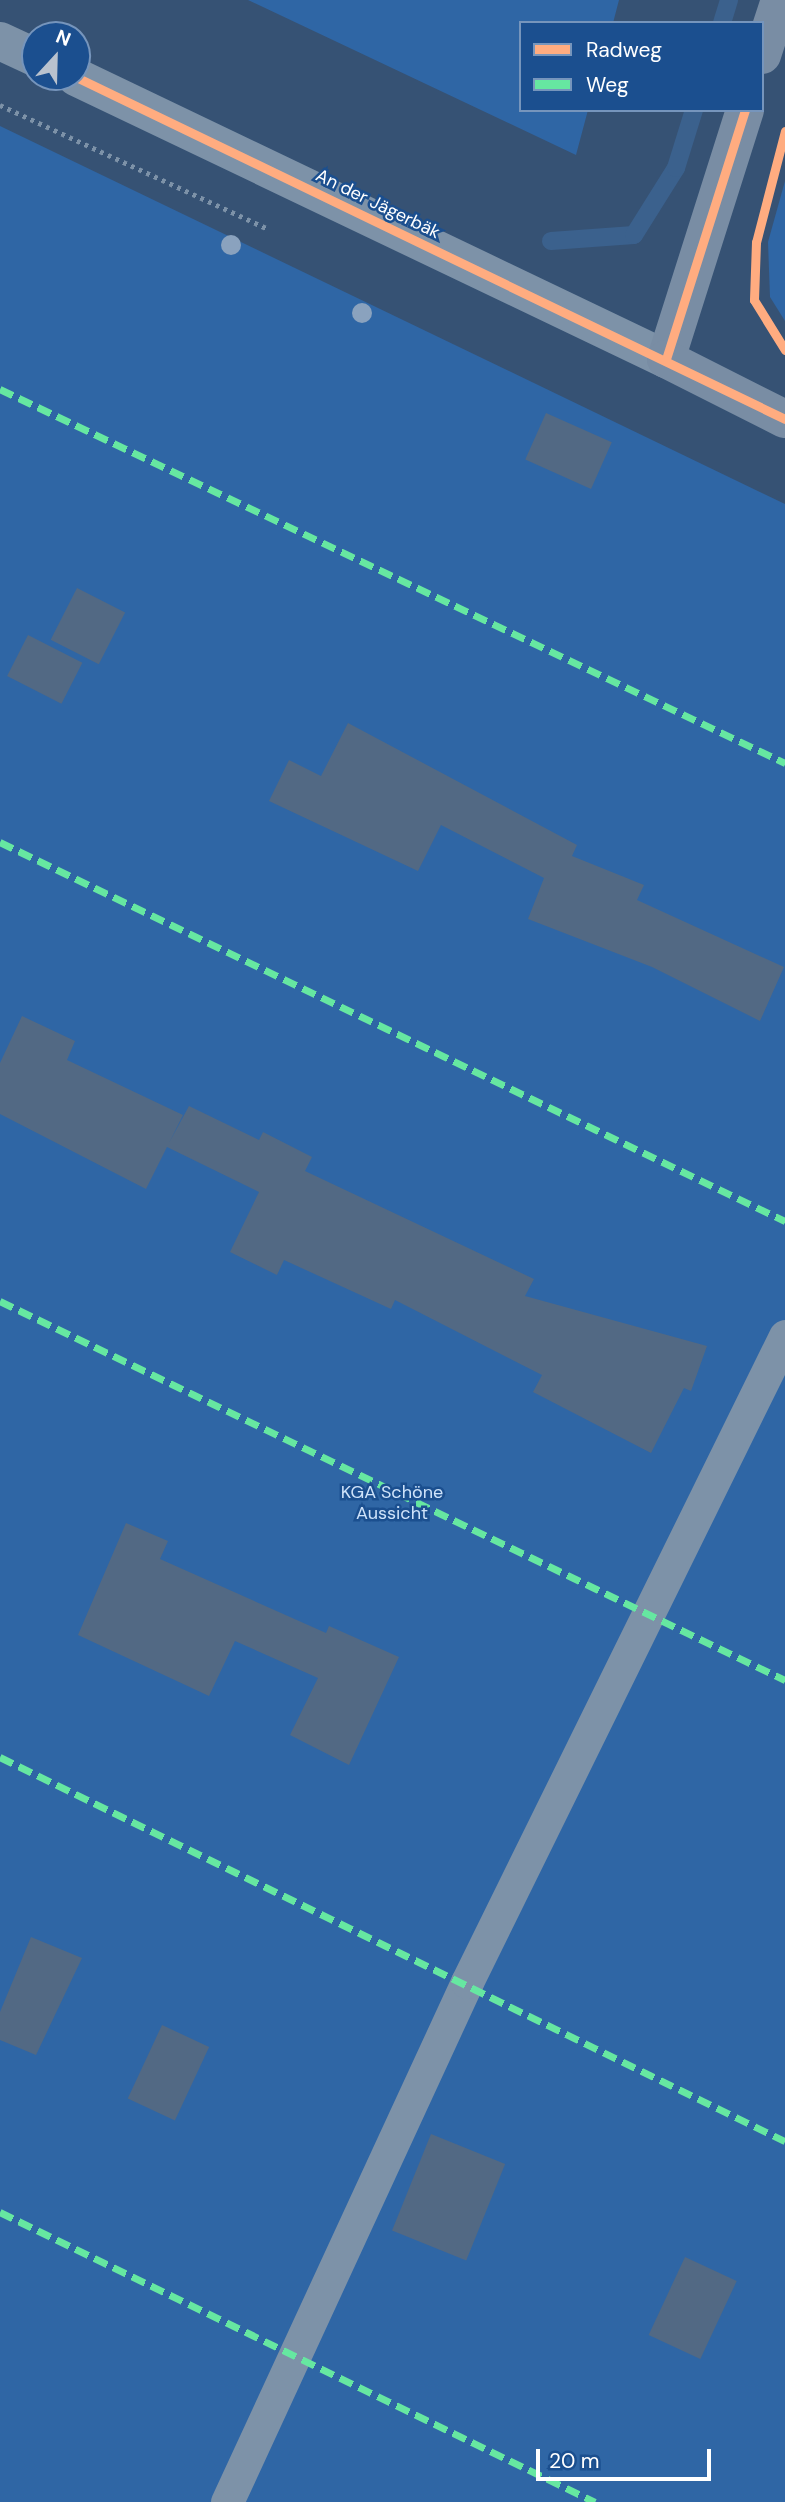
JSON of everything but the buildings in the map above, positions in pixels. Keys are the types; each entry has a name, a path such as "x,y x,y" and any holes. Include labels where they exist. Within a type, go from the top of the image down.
{"street":[{"path":"764,49 780,0"},
{"path":"0,41 21,51"},
{"name":"An der Jägerbäk","path":"91,84 666,359 785,419"},
{"path":"666,359 744,112"}],"lane":[{"path":"227,2502 467,1982 785,1336"}],"green space":[{"path":"248,0 619,0 614,21 519,21 519,112 587,112 576,155"},
{"name":"KGA Schöne Aussicht","path":"0,126 785,504 785,2502 0,2502"},
{"path":"785,181 785,321 770,297 768,242"}],"waterway":[{"path":"723,21 729,0"},
{"path":"551,241 634,235 676,168 693,112"}],"marked path":[{"path":"0,389 785,763"},
{"path":"0,842 785,1221"},
{"path":"0,1301 785,1680"},
{"path":"0,1757 785,2141"},
{"path":"0,2212 595,2502"}],"cycle path":[{"path":"91,84 785,419"},
{"path":"666,359 744,112"},
{"path":"785,131 756,242 754,300 785,350"}]}
